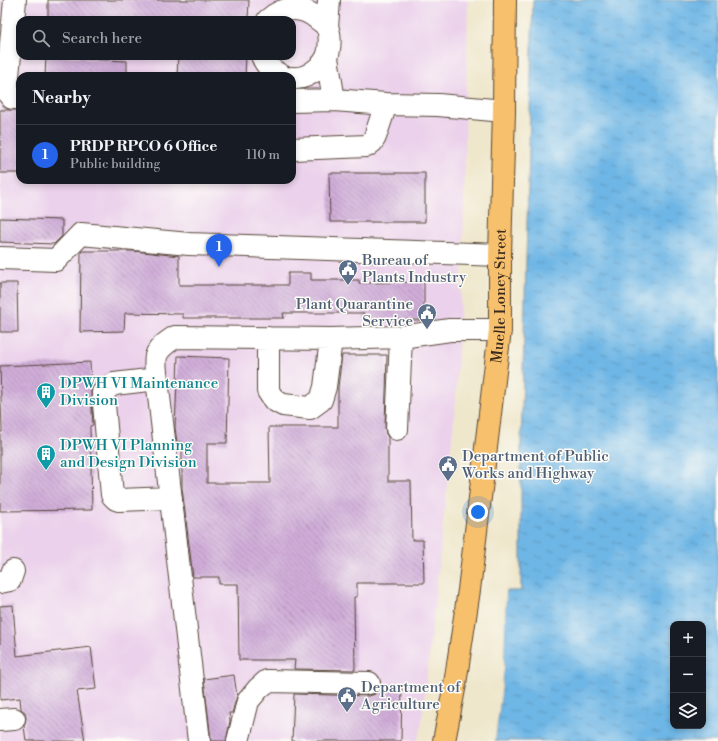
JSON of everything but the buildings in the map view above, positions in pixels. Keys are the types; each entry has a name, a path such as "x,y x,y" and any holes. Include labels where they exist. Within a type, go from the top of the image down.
{"main road":[{"name":"Muelle Loney Street","path":"444,741 470,590 500,330 505,0"}],"lane":[{"path":"15,0 7,87 8,93 12,98 16,98"},
{"path":"329,0 327,28 330,38 330,47 327,58 334,100"},
{"path":"273,16 283,10 293,8 303,10 312,14 327,28"},
{"path":"296,78 305,77 314,72 327,58"},
{"path":"264,60 268,67 274,72"},
{"path":"296,101 334,100 386,104 438,105 504,111"},
{"path":"296,149 367,146 375,137 386,104"},
{"path":"0,258 56,260 81,234 189,244 500,255"},
{"path":"199,741 157,379 156,356 163,346 175,336 331,339 401,337 450,330 500,330"},
{"path":"397,429 401,337"},
{"path":"268,338 268,391 274,400 282,405 310,408 321,400 325,387 331,339"},
{"path":"157,379 114,384 103,393 112,494 119,500 171,498"},
{"path":"238,741 248,701 267,681 369,683"}],"shaded area":[{"path":"0,0 468,0 463,245 455,411 421,729 417,741 0,741"}],"water":[{"path":"533,0 718,0 718,741 495,741 504,669 506,591 521,591 521,447"}],"pier":[{"path":"504,591 506,591 504,669 495,741 493,741 502,669"}],"place":[{"name":"PRDP RPCO 6 Office","path":"219,267"},
{"name":"Bureau of Plants Industry","path":"348,286"},
{"name":"Plant Quarantine Service","path":"427,330"},
{"name":"DPWH VI Maintenance Division","path":"46,409"},
{"name":"DPWH VI Planning and Design Division","path":"46,471"},
{"name":"Department of Public Works and Highway","path":"448,482"},
{"name":"Department of Agriculture","path":"347,713"}]}
